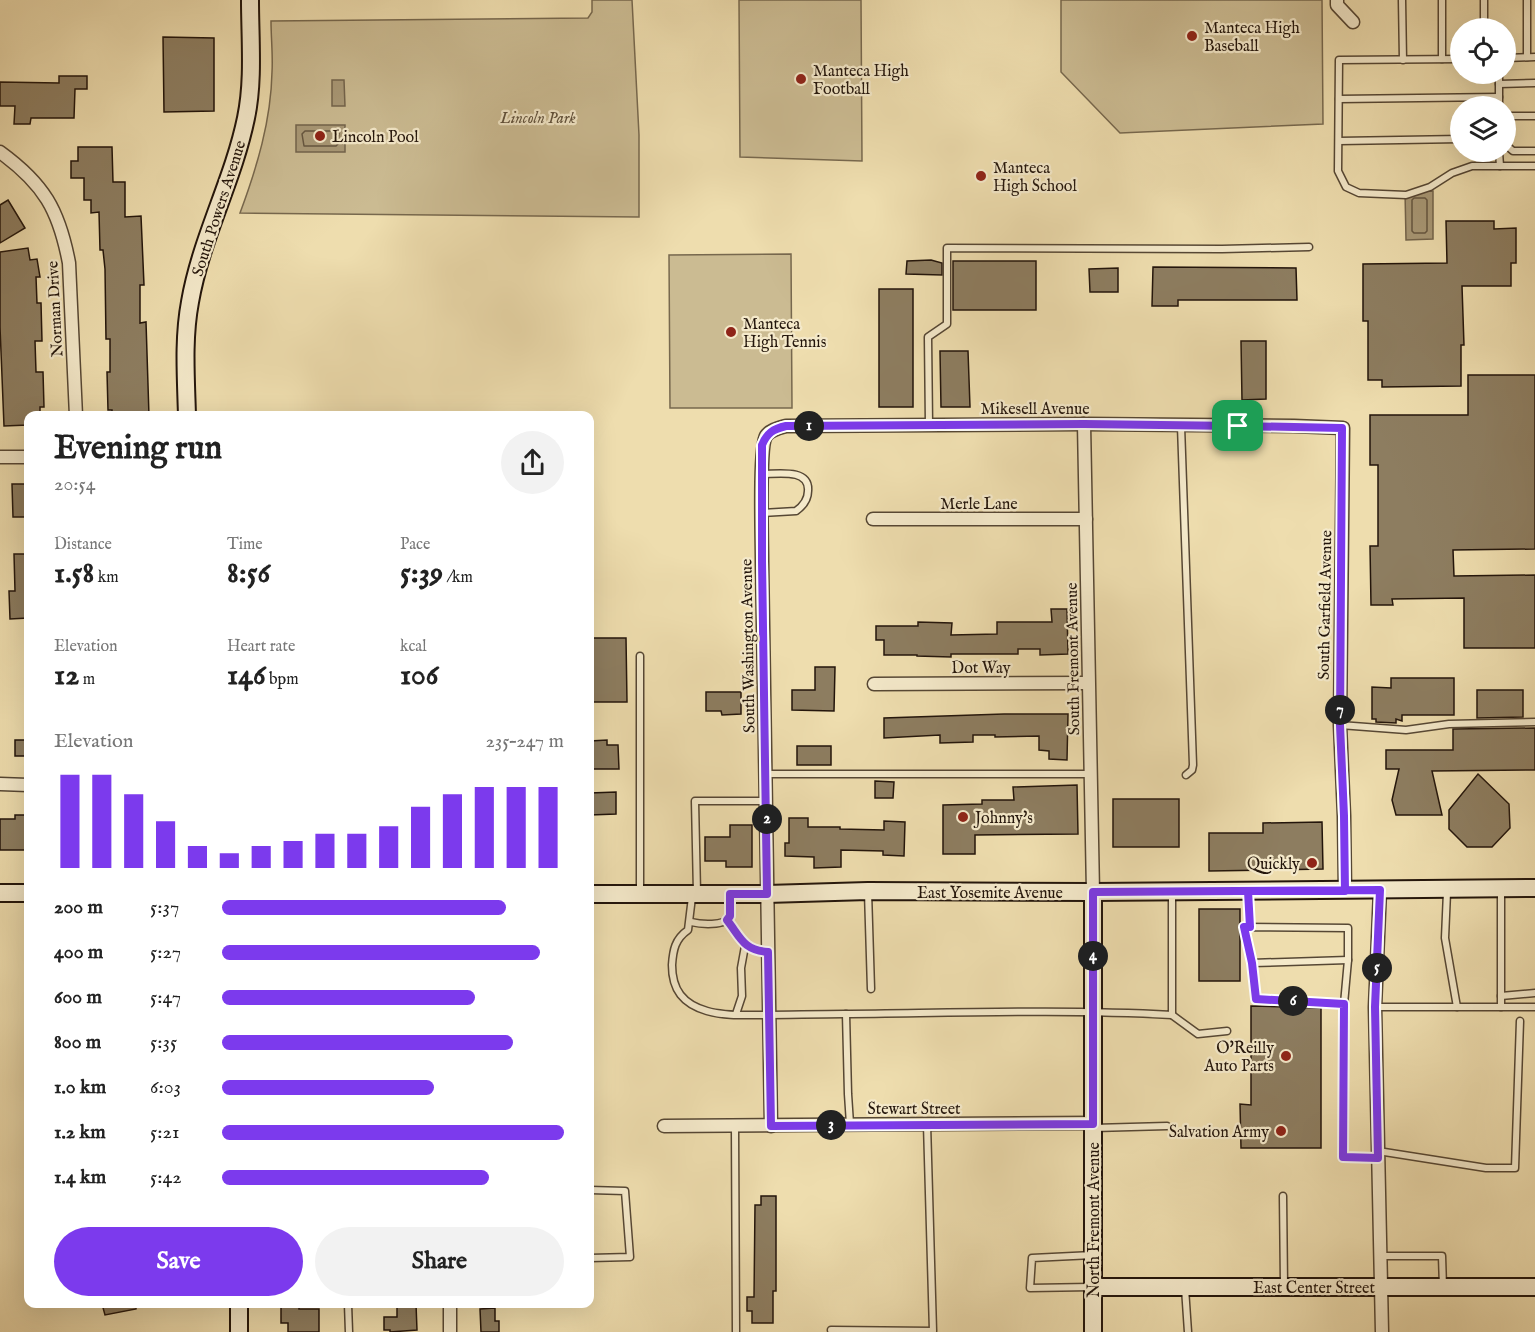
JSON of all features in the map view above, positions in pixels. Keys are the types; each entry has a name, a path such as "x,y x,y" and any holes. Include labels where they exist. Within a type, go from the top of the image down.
{"street":[{"name":"South Powers Avenue","path":"187,411 186,331 189,305 200,258 231,170 246,117 251,57 250,0"},
{"path":"1337,0 1337,5 1353,22"},
{"name":"Norman Drive","path":"0,152 20,166 45,194 66,244 69,263 76,411"},
{"name":"Mikesell Avenue","path":"800,426 1084,424 1342,428"},
{"name":"South Fremont Avenue","path":"1084,424 1093,892"},
{"name":"South Washington Avenue","path":"771,1126 762,445 766,436 774,429 800,426"},
{"name":"South Garfield Avenue","path":"1342,428 1340,725 1345,891"},
{"path":"0,457 24,457"},
{"name":"Merle Lane","path":"873,519 1086,519"},
{"name":"Dot Way","path":"874,684 1088,684"},
{"path":"0,784 24,785"},
{"name":"East Yosemite Avenue","path":"594,894 1535,888"},
{"path":"1380,890 1375,1007 1382,1332"},
{"name":"North Fremont Avenue","path":"1093,892 1094,1332"},
{"path":"0,893 24,893"},
{"name":"Stewart Street","path":"664,1126 927,1124 1093,1126"},
{"name":"East Center Street","path":"1093,1287 1535,1287"},
{"path":"239,1308 239,1332"},
{"path":"450,1308 450,1332"}],"lane":[{"path":"1402,0 1403,60"},
{"path":"1442,0 1442,59"},
{"path":"1484,0 1484,18"},
{"path":"1516,58 1531,57 1527,0"},
{"path":"1450,59 1339,60 1338,171 1347,187 1359,194 1406,195 1430,187 1452,173 1472,166 1535,166"},
{"path":"1516,84 1535,83"},
{"path":"1499,84 1499,96"},
{"path":"1339,99 1450,98"},
{"path":"1516,116 1535,116"},
{"path":"1339,141 1450,140"},
{"path":"1516,151 1535,151"},
{"path":"1500,162 1500,166"},
{"path":"929,425 928,337 947,324 947,248 1309,247"},
{"path":"1181,426 1193,765 1192,770 1186,774"},
{"path":"762,474 796,474 804,477 808,491 806,501 796,511 762,513"},
{"path":"640,656 640,894"},
{"path":"1340,725 1406,730 1449,724 1535,722"},
{"path":"766,774 1091,774"},
{"path":"766,801 695,801 695,894 691,922 688,930 680,935 674,947 672,968 680,996 695,1007 709,1012 769,1015 1093,1011 1172,1015 1198,1034 1227,1031"},
{"path":"1501,889 1501,1007"},
{"path":"1447,890 1445,939 1458,1007"},
{"path":"868,891 871,989"},
{"path":"1172,1015 1173,891"},
{"path":"1248,891 1250,927"},
{"path":"691,922 718,924 727,920 730,916 730,894"},
{"path":"727,920 745,946 757,951 768,952"},
{"path":"1344,1004 1256,999 1252,963 1244,927 1348,928 1344,1004 1343,1157 1378,1154 1486,1168 1515,1168 1520,1021"},
{"path":"736,1014 742,996 741,968 745,946"},
{"path":"1252,963 1348,960"},
{"path":"1501,996 1535,993"},
{"path":"1375,1007 1535,1007"},
{"path":"846,1014 850,1125"},
{"path":"831,1330 933,1330 927,1124"},
{"path":"735,1126 736,1332"},
{"path":"1093,1126 1167,1126"},
{"path":"594,1190 625,1191 630,1257 594,1258"},
{"path":"1282,1196 1284,1287"},
{"path":"1093,1255 1032,1258 1030,1288 1093,1287"},
{"path":"1380,1256 1442,1256 1443,1287"},
{"path":"1185,1287 1188,1332"},
{"path":"348,1308 349,1332"}],"green space":[{"name":"Lincoln Park","path":"592,0 632,0 639,135 639,217 240,213 257,161 269,108 272,66 271,21 588,18 592,12"},
{"name":"Manteca High Football","path":"739,0 861,0 862,161 740,157"},
{"name":"Manteca High Baseball","path":"1061,0 1322,0 1323,124 1120,133 1061,72"},
{"name":"Manteca High Tennis","path":"791,254 792,408 670,408 669,255"}],"water":[{"path":"332,80 344,80 345,106 332,106"},
{"name":"Lincoln Pool","path":"296,125 345,125 345,152 296,152"},
{"path":"1433,191 1433,239 1406,240 1405,192"}],"building":[{"path":"163,37 214,38 214,111 164,112"},
{"path":"59,76 87,76 87,89 75,89 74,118 31,118 30,124 14,124 15,106 0,106 0,82 59,83"},
{"path":"78,147 112,147 113,182 125,182 125,217 141,216 144,285 140,285 140,323 146,322 149,411 108,410 107,372 110,372 110,339 106,339 105,269 103,250 100,250 99,212 91,213 91,200 84,200 84,178 71,178 71,161 78,161"},
{"path":"8,200 25,228 0,243 0,205"},
{"path":"1446,221 1494,221 1494,229 1516,228 1516,263 1511,263 1511,286 1462,286 1464,345 1461,345 1461,386 1382,387 1382,380 1368,380 1368,321 1363,321 1363,264 1447,263"},
{"path":"28,248 30,260 37,259 40,277 36,277 37,303 41,303 42,341 35,341 36,372 43,372 44,407 40,407 40,411 24,411 24,425 4,426 0,252"},
{"path":"931,260 942,263 942,275 906,274 907,261"},
{"path":"953,261 1036,261 1036,310 953,310"},
{"path":"1153,267 1296,268 1297,300 1178,300 1178,306 1152,306"},
{"path":"1118,268 1118,292 1090,292 1089,269"},
{"path":"879,289 913,289 913,407 879,407"},
{"path":"1241,341 1266,341 1266,399 1242,400"},
{"path":"940,351 968,351 970,407 941,407"},
{"path":"1468,375 1535,375 1535,549 1453,550 1454,576 1535,575 1535,648 1464,648 1464,598 1392,599 1393,605 1371,605 1370,546 1378,546 1378,465 1370,465 1370,415 1468,415"},
{"path":"12,484 24,484 24,517 13,517"},
{"path":"14,554 24,554 24,618 10,619 9,591 15,591"},
{"path":"1051,609 1067,609 1068,654 1040,655 1040,649 1018,649 1018,654 951,654 951,657 884,655 884,640 876,640 876,626 918,626 918,622 952,623 951,635 997,634 997,622 1052,622"},
{"path":"594,638 626,638 627,702 594,702"},
{"path":"815,667 835,667 834,711 792,710 792,690 815,690"},
{"path":"1391,678 1454,678 1454,715 1402,715 1402,721 1396,719 1396,723 1376,722 1376,719 1372,719 1372,687 1391,688"},
{"path":"1477,690 1523,690 1523,717 1477,718"},
{"path":"706,692 741,692 741,714 722,715 721,711 706,711"},
{"path":"1068,714 1067,760 1049,759 1049,751 1039,750 1039,736 973,735 973,742 940,743 940,735 884,738 884,718"},
{"path":"1535,728 1535,770 1432,771 1442,815 1396,815 1392,800 1399,769 1386,769 1386,750 1453,750 1453,729"},
{"path":"15,740 24,740 24,756 15,756"},
{"path":"607,740 607,745 618,745 619,769 594,769 594,741"},
{"path":"797,746 831,746 831,765 797,765"},
{"path":"1478,774 1509,804 1510,828 1492,847 1467,847 1449,829 1449,810"},
{"path":"875,781 894,782 893,798 875,798"},
{"path":"1077,785 1078,834 975,835 975,854 943,854 943,805 982,804 982,800 1014,800 1013,787"},
{"path":"616,792 616,814 594,815 594,793"},
{"path":"1113,799 1179,799 1179,847 1113,847"},
{"path":"15,815 24,815 24,850 0,850 0,819 15,819"},
{"path":"789,818 808,818 808,827 840,827 840,829 884,830 884,821 905,822 904,856 883,855 883,851 841,850 841,867 814,868 814,857 785,856 785,843 789,843"},
{"path":"1322,822 1323,869 1209,871 1209,833 1263,833 1263,823"},
{"path":"730,825 752,825 752,867 726,867 726,861 705,861 705,837 730,837"},
{"path":"1199,909 1240,909 1240,981 1199,981"},
{"name":"O'Reilly Auto Parts","path":"1251,1006 1321,1008 1321,1148 1241,1148 1240,1104 1251,1105"},
{"path":"761,1196 776,1196 776,1291 773,1291 773,1323 752,1323 752,1311 747,1311 747,1297 754,1297 755,1205 761,1205"},
{"path":"103,1308 136,1308 136,1309 105,1315"},
{"path":"281,1308 319,1309 319,1332 288,1332 288,1323 281,1323"},
{"path":"397,1308 416,1308 417,1330 390,1332 390,1330 384,1330 384,1317 397,1317"},
{"path":"495,1308 495,1321 499,1321 499,1332 481,1332 480,1309"}],"place":[{"name":"Manteca High Baseball","path":"1192,36"},
{"name":"Manteca High Football","path":"801,79"},
{"name":"Lincoln Pool","path":"320,136"},
{"name":"Manteca High School","path":"981,176"},
{"name":"Manteca High Tennis","path":"731,332"},
{"name":"Johnny's","path":"963,817"},
{"name":"Quickly","path":"1312,863"},
{"name":"O'Reilly Auto Parts","path":"1286,1056"},
{"name":"Salvation Army","path":"1281,1131"}],"route":[{"path":"1238,426 1084,424 786,426 774,429 766,436 762,445 762,561 767,894 730,894 730,916 727,920 745,946 757,951 768,952 771,1126 1093,1124 1093,892 1173,891 1186,891 1248,891 1345,891 1380,890 1375,1007 1378,1158 1343,1157 1344,1004 1256,999 1252,963 1244,927 1250,927 1248,891 1297,891 1345,891 1340,725 1342,428 1238,426"}]}
